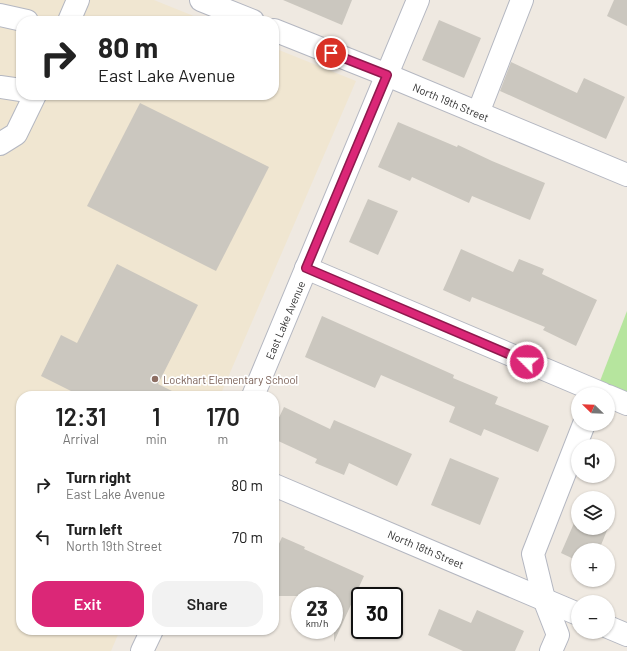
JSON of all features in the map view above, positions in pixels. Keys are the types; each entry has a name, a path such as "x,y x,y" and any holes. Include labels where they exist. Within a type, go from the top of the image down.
{"street":[{"path":"201,0 247,12"},
{"name":"East Lake Avenue","path":"255,391 418,0"},
{"path":"478,113 522,0"},
{"path":"0,15 16,19"},
{"name":"North 19th Street","path":"279,32 387,75 627,175"},
{"path":"0,87 16,89"},
{"path":"0,144 16,134 32,100"},
{"path":"306,268 585,387"},
{"path":"615,399 627,404"},
{"path":"551,651 558,635 544,599 533,554 581,431"},
{"name":"North 18th Street","path":"279,487 571,611"},
{"path":"615,630 627,635"},
{"path":"142,651 150,635"}],"shaded area":[{"path":"0,0 154,0 194,16 16,16 16,100 279,100 279,50 356,81 222,391 16,391 16,635 118,635 111,651 0,651"}],"green space":[{"path":"627,311 627,392 600,381"}],"building":[{"path":"283,0 352,0 342,25"},
{"path":"614,0 627,0 627,26 607,16"},
{"path":"439,20 481,38 464,78 422,60"},
{"path":"511,62 577,93 584,78 625,97 606,139 500,91"},
{"path":"140,103 269,167 216,271 87,206"},
{"path":"398,122 457,147 458,145 545,183 530,220 472,196 469,203 412,177 410,181 378,167"},
{"path":"368,199 398,211 378,255 349,242"},
{"path":"461,249 513,272 519,259 544,269 542,274 597,300 576,346 543,330 545,327 472,297 470,302 443,290"},
{"path":"117,264 198,305 158,384 172,391 71,391 41,376 61,335 77,343"},
{"path":"322,316 454,375 453,378 498,397 495,404 549,426 538,452 484,429 481,436 449,422 455,407 381,375 375,388 305,357"},
{"path":"284,407 330,429 334,420 412,454 397,486 349,463 344,475 315,463 317,459 279,441 279,418"},
{"path":"450,458 499,478 480,525 431,505"},
{"path":"571,530 571,535 605,535 602,543 571,543 571,558 561,553"},
{"path":"282,537 305,547 304,549 364,576 359,587 351,587 351,605 343,622 343,587 291,587 291,596 279,596 279,544"},
{"path":"439,609 471,623 477,610 524,631 515,651 463,651 428,635"}],"place":[{"name":"Lockhart Elementary School","path":"155,379"}],"route":[{"path":"331,53 387,75 306,268 527,362"}]}
